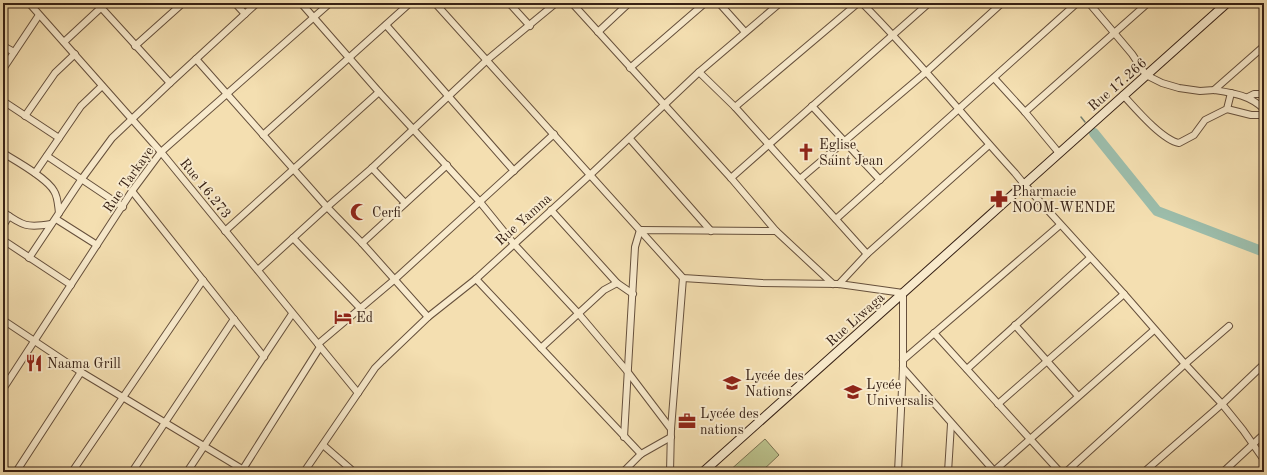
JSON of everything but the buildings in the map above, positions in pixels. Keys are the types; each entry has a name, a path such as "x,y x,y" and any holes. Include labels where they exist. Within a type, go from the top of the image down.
{"main road":[{"name":"Rue 17.266","path":"1024,184 1227,3"},
{"name":"Rue Liwaga","path":"703,472 1024,184"}],"street":[{"name":"Rue 16.273","path":"29,3 161,152 358,393"},
{"path":"64,42 99,5 106,3"},
{"path":"135,46 183,3"},
{"path":"235,3 245,14"},
{"path":"29,258 81,180 112,138 257,3"},
{"path":"301,3 480,202 514,244 578,313 627,370 670,429"},
{"name":"Rue Tarkaye","path":"3,389 132,191 161,152 330,3"},
{"path":"263,135 410,3"},
{"path":"435,3 683,278 762,283 836,284 903,293 903,368 898,472"},
{"path":"510,3 530,26"},
{"path":"258,270 372,168 487,60 556,3"},
{"path":"572,3 731,178 776,231 836,284"},
{"path":"598,32 629,3"},
{"path":"630,68 705,3"},
{"path":"719,3 745,32"},
{"name":"Rue Yamna","path":"304,472 358,393 382,361 428,317 476,279 550,210 630,139 699,72 780,3"},
{"path":"735,107 858,3"},
{"path":"862,3 893,34 925,73 1060,225 1222,404 1264,460"},
{"path":"800,180 925,73 1002,3"},
{"path":"836,219 1077,3"},
{"path":"1089,3 1132,54 1146,75 1162,83 1179,88 1200,91 1214,90 1248,97 1264,108"},
{"path":"1025,112 1148,3"},
{"path":"731,178 925,4"},
{"path":"99,5 170,83"},
{"path":"3,69 40,14"},
{"path":"386,26 514,171"},
{"path":"3,46 14,52"},
{"path":"1214,90 1263,49"},
{"path":"25,116 52,76 75,54"},
{"path":"196,59 327,207 362,243 428,317"},
{"path":"699,72 735,107 867,254"},
{"path":"994,78 1059,153"},
{"path":"35,174 81,106 102,86"},
{"path":"225,231 380,92"},
{"path":"1227,109 1231,93"},
{"path":"1248,97 1254,94 1264,94"},
{"path":"1123,95 1161,133 1176,143 1191,137 1205,120 1227,109 1251,115 1264,115"},
{"path":"3,101 59,138"},
{"path":"812,106 880,180"},
{"path":"3,320 81,372 245,471 319,346 360,308 394,280 554,134"},
{"path":"630,139 712,232"},
{"path":"836,284 867,254 989,145"},
{"path":"3,153 35,174 51,187 55,192 59,213"},
{"path":"47,156 123,207"},
{"path":"362,243 447,165"},
{"path":"372,168 405,203"},
{"path":"132,191 264,357"},
{"path":"550,210 617,283 633,294"},
{"path":"3,212 24,225 35,226 51,224"},
{"path":"3,226 9,216"},
{"path":"56,219 97,245"},
{"path":"903,360 1060,225"},
{"path":"640,230 712,232 776,231"},
{"path":"624,437 635,247 640,230"},
{"path":"293,238 360,308"},
{"path":"3,240 71,285"},
{"path":"967,369 1090,258"},
{"path":"670,472 670,429 683,278"},
{"path":"476,279 641,454"},
{"path":"72,472 203,280"},
{"path":"541,348 604,290 617,283"},
{"path":"998,404 1124,294"},
{"path":"187,472 292,314"},
{"path":"132,472 234,319"},
{"path":"1015,325 1078,396"},
{"path":"1066,472 1229,326"},
{"path":"903,368 951,424 995,471 1154,330"},
{"path":"934,333 1060,472"},
{"path":"1144,472 1222,404 1264,364"},
{"path":"16,472 81,372"},
{"path":"948,472 951,424"},
{"path":"1223,472 1264,434"},
{"path":"622,472 641,454 671,437"},
{"path":"323,444 354,472"}],"green space":[{"path":"765,439 779,455 761,472 728,472"}],"waterway":[{"path":"1081,117 1085,122"},
{"path":"1094,133 1157,211 1264,252"}],"place":[{"name":"Eglise Saint Jean","path":"806,152"},
{"name":"Pharmacie NOOM-WENDE","path":"999,199"},
{"name":"Cerfi","path":"359,212"},
{"name":"Ed","path":"343,317"},
{"name":"Naama Grill","path":"34,363"},
{"name":"Lycée des Nations","path":"732,383"},
{"name":"Lycée Universalis","path":"853,392"},
{"name":"Lycée des nations","path":"687,421"}]}
